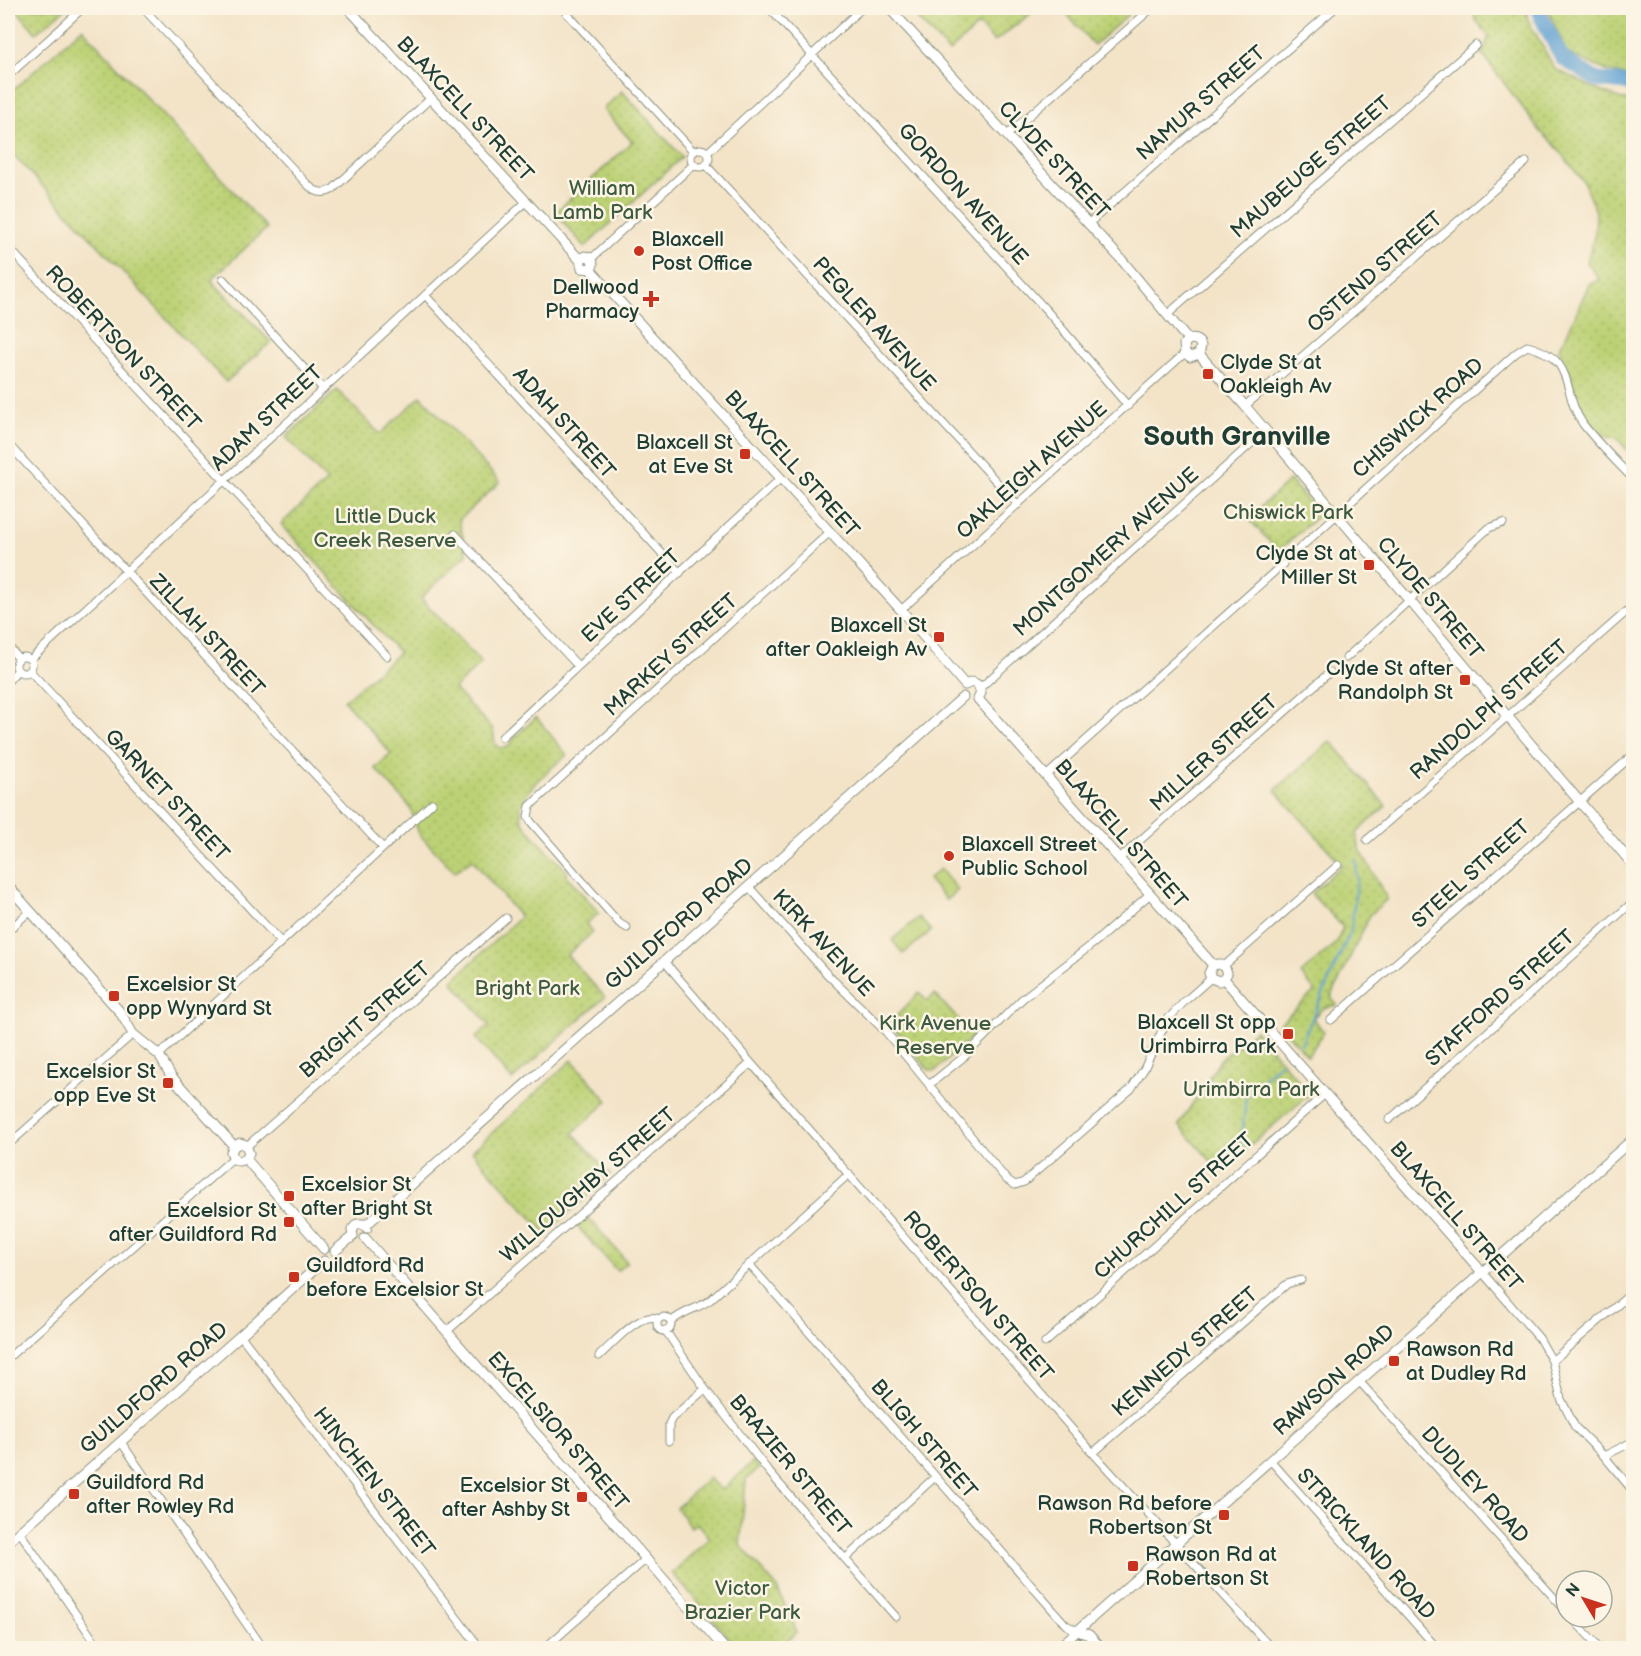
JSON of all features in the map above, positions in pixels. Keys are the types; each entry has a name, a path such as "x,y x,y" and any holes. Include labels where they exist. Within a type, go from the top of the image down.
{"street":[{"path":"8,76 83,8"},
{"path":"143,8 308,185 320,193 333,189 431,98"},
{"name":"BLAXCELL STREET","path":"348,8 580,260"},
{"path":"561,8 694,152"},
{"name":"GORDON AVENUE","path":"769,8 1047,310 1128,406"},
{"path":"707,153 861,8"},
{"name":"CLYDE STREET","path":"890,8 1089,224 1188,340"},
{"path":"1007,135 1152,8"},
{"name":"NAMUR STREET","path":"1089,224 1335,8"},
{"name":"MAUBEUGE STREET","path":"1168,314 1476,45"},
{"path":"702,150 707,153 706,165 702,167 694,164 691,158 694,152 702,150"},
{"name":"OSTEND STREET","path":"1245,406 1526,162"},
{"path":"592,258 694,164"},
{"name":"PEGLER AVENUE","path":"706,165 1018,505"},
{"name":"ADAM STREET","path":"31,659 526,202"},
{"name":"ROBERTSON STREET","path":"8,246 387,656"},
{"path":"585,256 592,258 593,265 590,268 583,268 580,260 585,256"},
{"name":"BLAXCELL STREET","path":"590,268 901,610 965,685"},
{"path":"223,279 323,389"},
{"name":"ADAH STREET","path":"425,295 680,573"},
{"path":"1188,340 1196,340 1200,344 1199,354 1190,357 1185,353 1183,347 1188,340"},
{"name":"CHISWICK ROAD","path":"1290,558 1336,514 1516,353 1527,346 1549,354 1565,372 1573,403 1583,423 1634,480"},
{"name":"OAKLEIGH AVENUE","path":"901,610 1185,353"},
{"name":"CLYDE STREET","path":"1199,354 1634,866"},
{"name":"MONTGOMERY AVENUE","path":"980,688 1254,441"},
{"name":"ZILLAH STREET","path":"8,444 382,848"},
{"name":"EVE STREET","path":"502,737 781,478"},
{"path":"1346,658 1489,528 1503,523"},
{"name":"MARKEY STREET","path":"627,928 619,923 531,822 528,811 534,801 830,532"},
{"path":"454,534 578,666"},
{"path":"1046,776 1283,564"},
{"name":"RANDOLPH STREET","path":"1367,840 1634,605"},
{"path":"8,646 19,659"},
{"path":"24,656 31,659 33,664 30,671 23,673 18,670 16,663 19,659 24,656"},
{"path":"8,681 18,670"},
{"name":"GARNET STREET","path":"30,671 280,941"},
{"name":"MILLER STREET","path":"1119,859 1330,672"},
{"path":"975,683 980,688 981,693 978,699 972,701 963,697 962,689 965,685 975,683"},
{"name":"GUILDFORD ROAD","path":"365,1226 963,697"},
{"name":"BLAXCELL STREET","path":"978,699 1213,965"},
{"name":"STEEL STREET","path":"1331,1020 1634,754"},
{"path":"159,1056 432,802"},
{"path":"1224,966 1338,865"},
{"path":"8,886 120,1012 133,1034 159,1056 171,1076 234,1146"},
{"name":"KIRK AVENUE","path":"749,887 827,974 886,1032 1006,1179 1014,1185 1024,1182 1131,1089 1141,1076 1167,1020 1185,1000 1211,978"},
{"path":"929,1085 965,1056 1022,999 1094,943 1150,894"},
{"name":"STAFFORD STREET","path":"1389,1120 1634,902"},
{"path":"8,931 30,911"},
{"name":"BRIGHT STREET","path":"247,1146 506,918"},
{"name":"ROBERTSON STREET","path":"664,962 1093,1453 1271,1648"},
{"path":"1213,965 1224,966 1227,973 1224,979 1216,981 1211,978 1210,970 1213,965"},
{"name":"BLAXCELL STREET","path":"1224,979 1539,1338 1552,1361 1561,1399 1568,1414 1586,1440 1605,1456 1634,1492"},
{"path":"8,1144 133,1034"},
{"name":"WILLOUGHBY STREET","path":"447,1331 751,1063"},
{"name":"CHURCHILL STREET","path":"1045,1343 1324,1094"},
{"name":"RAWSON ROAD","path":"1058,1648 1634,1138"},
{"path":"240,1143 247,1146 249,1153 246,1159 239,1161 233,1158 231,1152 234,1146 240,1143"},
{"path":"8,1359 233,1158"},
{"path":"246,1159 324,1249"},
{"path":"659,1319 659,1328 665,1330 670,1328 671,1322 677,1316 706,1303 849,1174"},
{"path":"360,1224 365,1226 368,1232 365,1238 357,1239 353,1236 352,1230 355,1226 360,1224"},
{"path":"335,1251 353,1236"},
{"name":"EXCELSIOR STREET","path":"365,1238 724,1648"},
{"path":"324,1249 332,1248 335,1251"},
{"path":"324,1249 321,1255 328,1263 333,1262 336,1258 335,1251"},
{"name":"GUILDFORD ROAD","path":"8,1542 324,1261"},
{"name":"BLIGH STREET","path":"749,1264 1066,1625 1078,1631"},
{"name":"KENNEDY STREET","path":"1093,1453 1287,1284 1301,1280"},
{"path":"1552,1361 1634,1291"},
{"path":"599,1356 640,1319 666,1317 671,1322"},
{"name":"BRAZIER STREET","path":"665,1330 705,1389 769,1472 896,1617"},
{"name":"HINCHEN STREET","path":"241,1336 480,1648"},
{"name":"DUDLEY ROAD","path":"1359,1381 1554,1598"},
{"path":"669,1441 669,1424 672,1418 705,1389"},
{"path":"1605,1456 1634,1441"},
{"path":"121,1442 263,1648"},
{"name":"STRICKLAND ROAD","path":"1270,1461 1437,1648"},
{"path":"846,1558 935,1477"},
{"path":"19,1532 99,1648"},
{"path":"545,1648 646,1559"},
{"path":"1582,1629 1600,1648"},
{"path":"1078,1631 1089,1635 1101,1648"}],"green space":[{"path":"15,8 66,8 36,33"},
{"path":"907,8 1038,8 994,42 979,25 949,52"},
{"path":"1061,8 1126,8 1131,12 1094,45"},
{"path":"1473,8 1527,8 1527,18 1555,69 1602,92 1633,103 1633,457 1617,438 1601,435 1590,422 1576,397 1570,372 1559,351 1589,284 1600,280 1587,262 1595,234 1596,212 1583,181 1554,144 1541,132 1482,54 1489,36 1475,19"},
{"path":"1547,8 1633,8 1633,78 1607,71 1567,53"},
{"path":"82,28 267,228 211,280 271,342 226,382 8,149 8,95"},
{"name":"William Lamb Park","path":"622,91 682,157 585,247 555,213 632,142 603,109"},
{"name":"Little Duck Creek Reserve","path":"337,390 380,434 421,396 500,482 459,520 467,554 421,598 481,663 454,689 493,729 495,744 500,748 508,747 536,717 567,755 543,775 528,792 523,801 522,820 568,872 566,875 599,913 586,924 593,932 567,955 605,997 512,1080 476,1038 489,1025 452,981 520,917 472,859 455,872 419,834 410,807 375,768 391,754 344,700 399,653 281,524 327,481 286,437"},
{"name":"Chiswick Park","path":"1290,480 1317,511 1318,516 1278,551 1248,518"},
{"path":"1331,741 1386,806 1357,833 1359,847 1387,899 1370,915 1331,998 1337,1005 1323,1008 1313,1018 1324,1032 1308,1056 1279,1024 1315,991 1301,974 1337,942 1343,927 1311,894 1342,865 1275,790"},
{"path":"940,869 958,890 946,900 928,879"},
{"path":"919,917 931,931 903,954 892,940"},
{"name":"Kirk Avenue Reserve","path":"919,992 927,1001 935,994 973,1036 935,1071 929,1070 890,1023"},
{"name":"Urimbirra Park","path":"1255,1030 1310,1094 1220,1171 1179,1125 1220,1060"},
{"path":"572,1060 608,1101 573,1133 611,1175 546,1234 472,1151"},
{"path":"588,1217 627,1262 617,1271 577,1226"},
{"name":"Victor Brazier Park","path":"754,1461 759,1468 746,1480 740,1545 776,1586 797,1632 779,1648 738,1648 672,1573 709,1538 697,1523 691,1527 676,1508 708,1478 722,1490"}],"waterway":[{"path":"1539,8 1540,15 1562,58 1597,80 1626,83 1634,87"},
{"path":"1301,1044 1351,930 1357,882 1356,859"},
{"path":"1244,1150 1241,1145 1246,1097 1250,1090 1280,1063"},
{"path":"1209,1081 1217,1085 1250,1090"}],"place":[{"name":"Blaxcell Post Office","path":"639,251"},
{"name":"Dellwood Pharmacy","path":"651,299"},
{"name":"Clyde St at Oakleigh Av","path":"1208,374"},
{"name":"Blaxcell St at Eve St","path":"745,454"},
{"name":"Clyde St at Miller St","path":"1369,565"},
{"name":"Blaxcell St after Oakleigh Av","path":"939,637"},
{"name":"Clyde St after Randolph St","path":"1465,680"},
{"name":"Blaxcell Street Public School","path":"949,856"},
{"name":"Excelsior St opp Wynyard St","path":"114,996"},
{"name":"Blaxcell St opp Urimbirra Park","path":"1288,1034"},
{"name":"Excelsior St opp Eve St","path":"168,1083"},
{"name":"Excelsior St after Bright St","path":"289,1196"},
{"name":"Excelsior St after Guildford Rd","path":"289,1222"},
{"name":"Guildford Rd before Excelsior St","path":"294,1277"},
{"name":"Rawson Rd at Dudley Rd","path":"1394,1361"},
{"name":"Guildford Rd after Rowley Rd","path":"74,1494"},
{"name":"Excelsior St after Ashby St","path":"582,1497"},
{"name":"Rawson Rd before Robertson St","path":"1224,1515"},
{"name":"Rawson Rd at Robertson St","path":"1133,1566"}],"district":[{"name":"South Granville","path":"1237,437"}],"park label":[{"name":"Bright Park","path":"527,988"}]}
